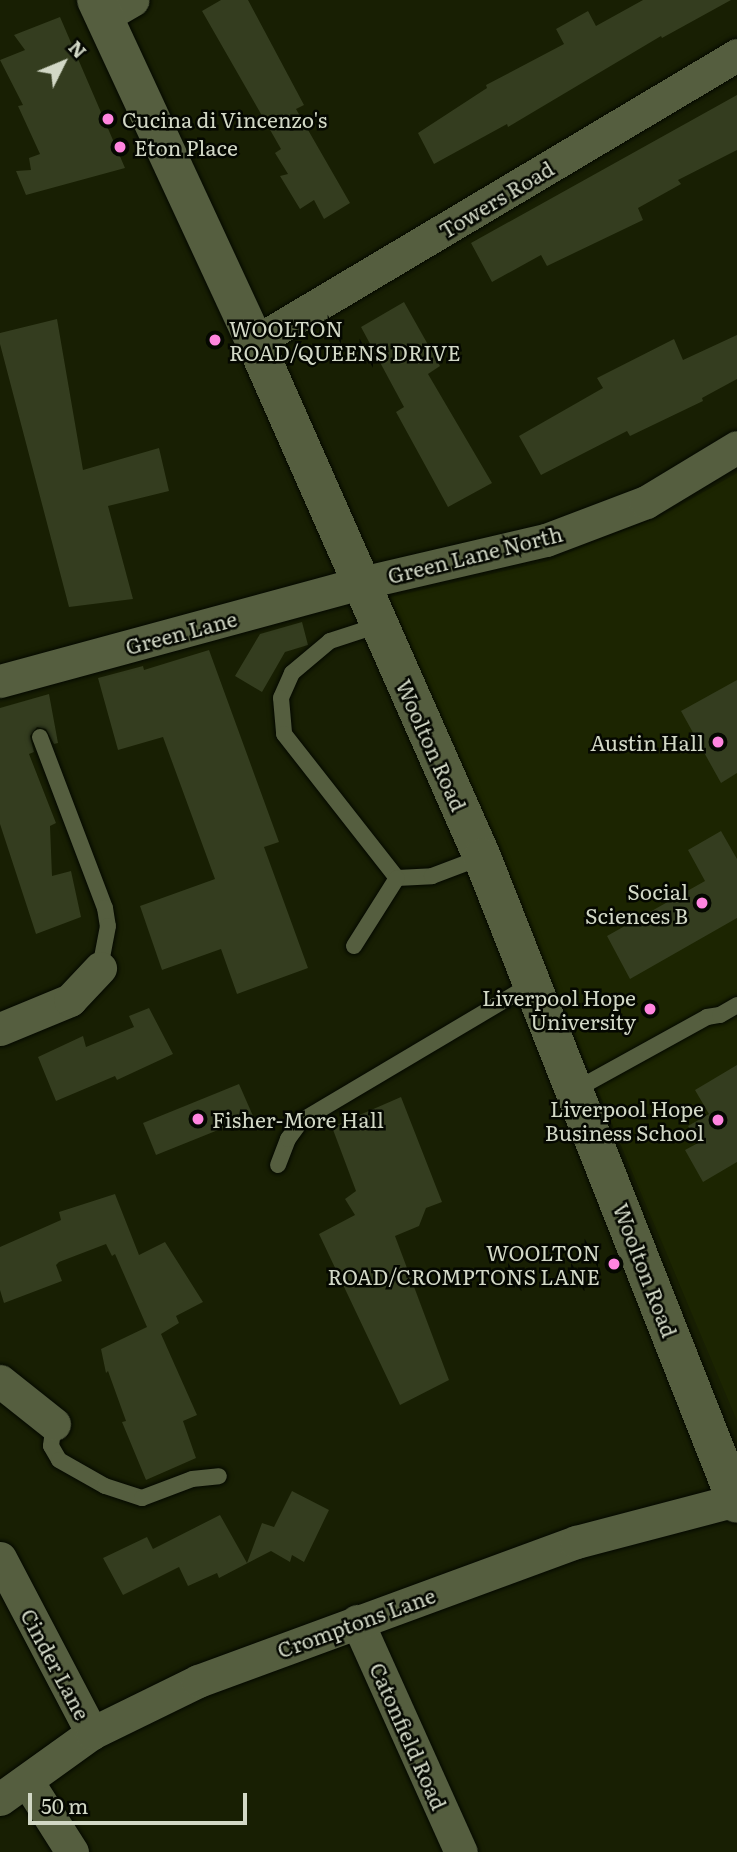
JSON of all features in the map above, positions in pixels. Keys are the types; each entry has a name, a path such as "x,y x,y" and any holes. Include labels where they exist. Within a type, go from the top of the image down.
{"street":[{"name":"Woolton Road","path":"111,6 255,342 482,857 736,1501"},
{"name":"Towers Road","path":"255,342 737,55"},
{"name":"Green Lane North","path":"361,583 546,540 646,502 737,447"},
{"name":"Green Lane","path":"0,681 361,583"},
{"path":"0,1029 70,1000 100,968"},
{"path":"0,1381 54,1424"},
{"name":"Cromptons Lane","path":"13,1790 92,1733 198,1681 576,1542 736,1501"},
{"name":"Cinder Lane","path":"0,1558 92,1733"},
{"name":"Catonfield Road","path":"358,1621 461,1852"},
{"path":"13,1790 72,1852"}],"lane":[{"path":"379,625 330,641 305,660 292,673 281,698 280,720 284,733 397,878"},
{"path":"40,737 105,908 108,926 100,968"},
{"path":"397,878 432,876 482,857"},
{"path":"354,946 397,878"},
{"path":"278,1165 288,1139 301,1121 532,984"},
{"path":"575,1090 707,1017 720,1015 737,1005"},
{"path":"54,1424 51,1446 59,1460 105,1486 142,1498 192,1479 219,1476"}],"shaded area":[{"name":"Liverpool Hope University","path":"737,473 737,1421 390,597 547,561 659,517"}],"building":[{"path":"221,0 248,0 304,105 296,109 350,203 324,219 314,200 300,209 280,176 288,174 275,153 281,149 202,11"},
{"path":"643,0 731,0 662,38 661,36 508,127 507,124 434,164 418,133 487,88 486,85 564,44 556,29 588,11 596,26"},
{"path":"60,17 125,168 26,195 16,171 31,170 29,158 40,154 18,106 23,105 0,60 25,50 14,35"},
{"path":"737,95 737,150 678,180 681,184 638,208 643,220 547,266 541,255 492,282 471,243"},
{"path":"404,302 440,366 428,374 492,483 448,507 396,412 404,407 361,327"},
{"path":"57,319 83,470 159,448 169,491 108,506 133,599 69,607 0,344 0,333"},
{"path":"737,335 737,379 702,398 703,401 630,436 627,431 541,475 519,436 603,388 597,378 674,339 683,360"},
{"path":"302,622 308,645 285,652 262,692 235,676 260,634"},
{"path":"209,650 279,842 264,847 308,968 237,994 221,949 162,970 140,906 215,879 163,737 118,750 98,678 143,666 144,670"},
{"name":"Austin Hall","path":"737,680 737,773 721,783 681,711"},
{"path":"49,694 58,743 54,744 46,729 37,727 30,736 34,752 29,754 56,823 50,826 52,876 71,871 81,917 36,934 0,824 0,708"},
{"name":"Social Sciences B","path":"721,831 737,859 737,918 630,979 607,936 705,881 688,850"},
{"path":"149,1008 173,1054 117,1080 115,1076 56,1101 38,1057 83,1036 86,1047 134,1027 129,1016"},
{"name":"Liverpool Hope Business School","path":"737,1065 737,1162 703,1182 685,1150 698,1143 688,1126 709,1114 695,1090"},
{"name":"Fisher-More Hall","path":"239,1084 253,1116 156,1155 143,1123"},
{"path":"401,1097 442,1202 426,1208 419,1226 395,1236 449,1380 400,1405 319,1234 355,1215 345,1199 356,1191 332,1127"},
{"path":"115,1194 139,1255 165,1242 203,1302 176,1316 179,1323 161,1334 197,1415 183,1421 196,1458 146,1480 122,1422 126,1421 108,1371 106,1373 101,1349 147,1327 115,1254 112,1256 106,1244 59,1262 56,1265 62,1281 4,1303 0,1290 0,1247 61,1220 59,1212"},
{"path":"292,1491 329,1510 304,1562 292,1555 290,1562 271,1551 219,1578 217,1573 188,1586 179,1567 123,1595 103,1558 147,1537 153,1549 220,1515 247,1563 262,1523 274,1527"}],"place":[{"name":"Cucina di Vincenzo's","path":"108,119"},
{"name":"Eton Place","path":"120,147"},
{"name":"WOOLTON ROAD/QUEENS DRIVE","path":"215,340"},
{"name":"Austin Hall","path":"718,742"},
{"name":"Social Sciences B","path":"702,903"},
{"name":"Liverpool Hope University","path":"650,1009"},
{"name":"Fisher-More Hall","path":"198,1119"},
{"name":"Liverpool Hope Business School","path":"718,1120"},
{"name":"WOOLTON ROAD/CROMPTONS LANE","path":"614,1264"}]}
